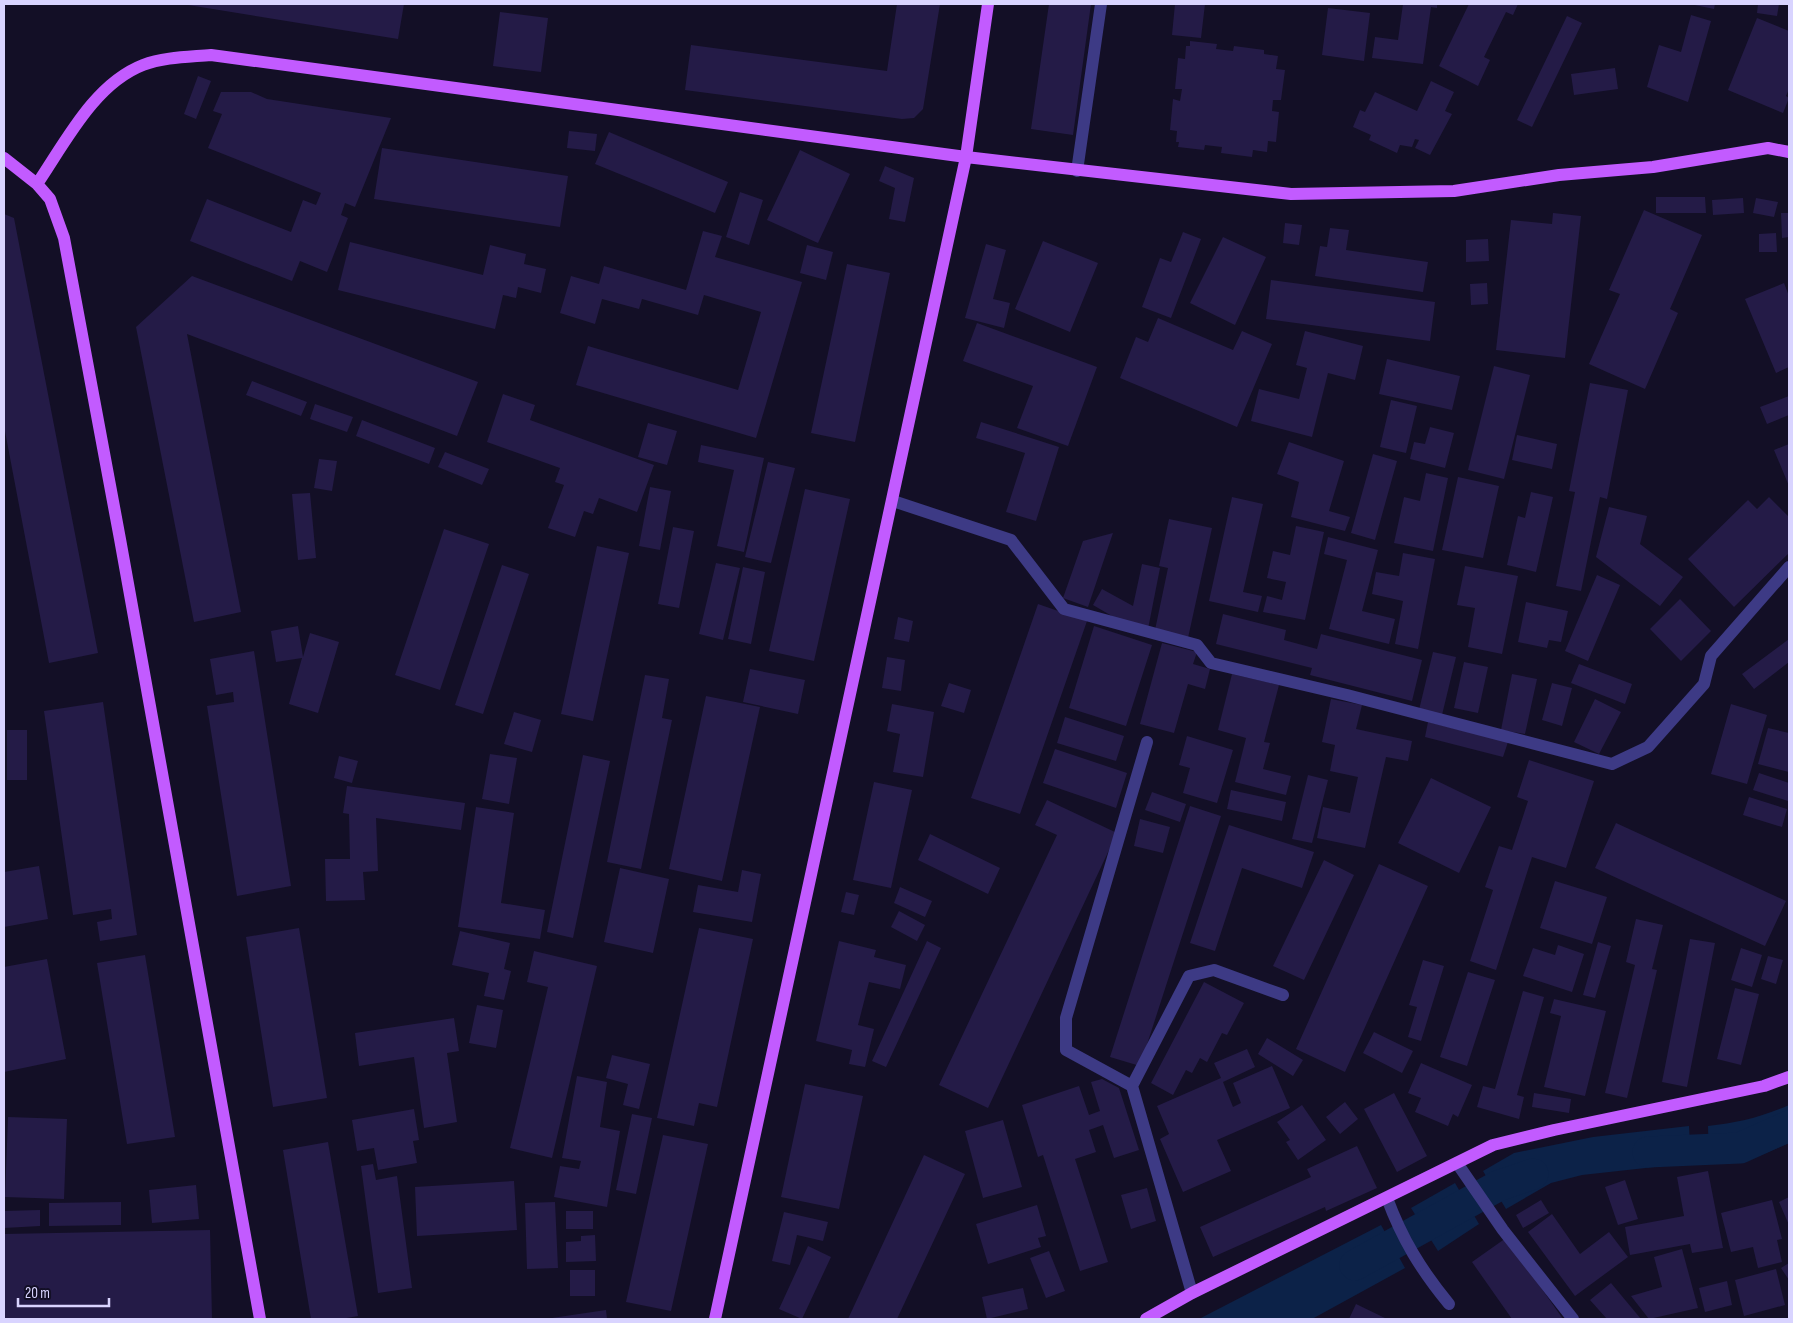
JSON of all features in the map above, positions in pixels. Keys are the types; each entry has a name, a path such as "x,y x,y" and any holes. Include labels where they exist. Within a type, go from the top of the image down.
{"main road":[{"path":"716,1319 966,157 988,4"},
{"path":"37,184 93,102 112,85 142,65 176,58 211,55 966,157 1291,194 1454,191 1559,176 1654,167 1768,148 1789,152"},
{"path":"4,158 20,173 37,184 50,199 64,238 122,548 260,1319"},
{"path":"4,167 20,173"},
{"path":"1146,1319 1192,1293 1493,1144 1764,1086 1789,1077"}],"street":[{"path":"1077,171 1101,4"},
{"path":"893,501 1011,540 1064,609 1197,645 1212,663 1348,695 1612,764 1648,748 1704,684 1711,656 1789,567"},
{"path":"1132,1086 1066,1050 1066,1018 1147,742"},
{"path":"1192,1293 1132,1086 1189,976 1214,970 1283,995"},
{"path":"1457,1163 1503,1230 1573,1319"},
{"path":"1387,1198 1395,1219 1422,1272 1449,1304"}],"water":[{"path":"1789,1105 1789,1143 1759,1156 1709,1164 1708,1126 1749,1119"},
{"path":"1689,1126 1691,1163 1582,1175 1551,1183 1506,1209 1483,1171 1514,1153 1593,1137"},
{"path":"1455,1183 1479,1224 1438,1251 1411,1208"},
{"path":"1381,1225 1405,1268 1312,1319 1199,1319"}],"building":[{"path":"182,4 404,4 398,39"},
{"path":"897,4 940,4 923,109 914,118 902,119 685,90 691,45 887,71"},
{"path":"1049,4 1091,4 1073,135 1031,129"},
{"path":"1175,4 1205,4 1201,38 1172,35"},
{"path":"1403,4 1437,4 1437,8 1431,7 1423,64 1372,58 1375,37 1398,40"},
{"path":"1469,4 1518,4 1513,15 1506,12 1484,57 1490,60 1478,86 1439,66"},
{"path":"1690,4 1715,4 1714,9"},
{"path":"1758,4 1779,4 1777,16 1757,13"},
{"path":"1328,8 1370,13 1364,61 1322,55"},
{"path":"500,12 548,18 541,72 493,66"},
{"path":"1691,15 1711,21 1688,102 1647,87 1659,45 1681,52"},
{"path":"1567,16 1582,23 1532,127 1517,120"},
{"path":"1757,18 1789,31 1789,89 1786,96 1789,98 1783,113 1728,90"},
{"path":"1190,41 1217,44 1216,49 1233,51 1234,46 1264,50 1264,54 1278,56 1276,69 1285,70 1281,100 1273,100 1272,111 1279,112 1276,142 1268,141 1267,152 1253,150 1252,157 1221,153 1222,147 1205,145 1204,150 1178,147 1179,142 1176,142 1177,131 1170,130 1173,99 1180,101 1182,89 1175,89 1178,58 1185,59 1186,46 1190,46"},
{"path":"1615,68 1618,89 1574,95 1571,74"},
{"path":"198,76 211,81 196,119 184,114"},
{"path":"1431,81 1454,92 1445,111 1452,114 1430,155 1415,148 1419,140 1415,139 1412,147 1400,145 1397,153 1369,140 1371,135 1353,127 1360,110 1365,112 1375,92 1417,111"},
{"path":"221,92 251,92 267,99 391,118 355,207 345,203 341,215 348,218 327,272 300,261 292,281 190,241 207,199 291,232 303,200 316,205 321,193 208,148 222,114 213,111"},
{"path":"569,131 597,134 595,151 567,148"},
{"path":"609,132 728,182 715,213 595,164"},
{"path":"382,148 568,176 560,227 374,199"},
{"path":"800,150 850,174 818,243 767,220"},
{"path":"885,166 914,178 905,222 889,219 895,188 879,181"},
{"path":"740,192 763,200 749,245 726,237"},
{"path":"1656,197 1705,197 1706,213 1656,213"},
{"path":"1743,198 1744,213 1713,215 1712,200"},
{"path":"1756,198 1778,202 1774,217 1753,213"},
{"path":"1644,210 1702,235 1670,309 1678,313 1645,389 1589,364 1620,294 1609,290"},
{"path":"1553,213 1581,216 1565,358 1496,350 1511,220 1552,224"},
{"path":"1781,213 1789,213 1789,237 1782,238"},
{"path":"4,214 14,218 98,653 49,663 4,426"},
{"path":"1285,223 1302,225 1299,245 1283,243"},
{"path":"1330,228 1349,230 1346,250 1428,262 1423,292 1315,276 1320,246 1327,247"},
{"path":"703,231 722,236 715,257 802,282 756,438 576,385 588,346 738,390 761,312 704,295 698,315 642,299 639,309 602,299 595,324 560,313 571,276 599,284 604,266 686,290"},
{"path":"1183,232 1201,239 1171,318 1142,307 1160,258 1171,262"},
{"path":"1776,233 1777,252 1759,252 1759,234"},
{"path":"1223,237 1266,257 1235,325 1190,303"},
{"path":"1488,239 1489,261 1466,262 1466,240"},
{"path":"1043,241 1098,263 1070,332 1015,309"},
{"path":"350,242 483,275 490,245 526,254 524,264 546,269 541,293 518,287 516,298 503,295 495,329 338,290"},
{"path":"986,244 1006,250 993,299 1010,303 1004,328 965,318"},
{"path":"807,245 833,252 826,280 800,273"},
{"path":"847,264 890,273 855,442 811,433"},
{"path":"192,276 478,382 457,436 187,334 241,612 194,622 136,327"},
{"path":"1271,280 1435,302 1430,341 1266,319"},
{"path":"1487,283 1488,304 1471,305 1470,284"},
{"path":"1784,283 1789,296 1789,367 1776,373 1745,299"},
{"path":"1158,318 1233,350 1242,331 1272,344 1237,427 1120,378 1136,337 1148,342"},
{"path":"977,323 1097,367 1068,446 1017,428 1033,386 963,361"},
{"path":"1305,331 1363,346 1355,380 1328,373 1312,437 1251,421 1259,389 1299,399 1307,368 1296,365"},
{"path":"1387,359 1460,376 1452,410 1379,394"},
{"path":"1494,366 1530,375 1504,479 1468,470"},
{"path":"252,381 307,402 301,416 246,395"},
{"path":"1590,383 1628,390 1607,499 1600,497 1581,591 1556,586 1575,492 1569,491"},
{"path":"503,394 535,405 530,420 654,465 637,512 599,498 593,514 584,511 575,537 548,528 564,485 555,482 560,468 487,442"},
{"path":"1789,396 1789,415 1767,424 1760,407"},
{"path":"1391,400 1417,406 1406,453 1380,447"},
{"path":"315,404 353,417 347,432 310,419"},
{"path":"362,420 435,448 429,464 356,436"},
{"path":"981,422 1059,447 1036,521 1006,512 1025,453 976,438"},
{"path":"648,423 677,431 667,465 638,457"},
{"path":"1430,427 1454,433 1445,468 1410,459 1414,442 1425,444"},
{"path":"1517,435 1557,444 1552,469 1512,460"},
{"path":"1289,442 1344,461 1329,511 1350,517 1345,531 1291,517 1299,482 1277,474"},
{"path":"1789,444 1789,486 1774,450"},
{"path":"701,445 764,458 744,552 717,546 734,470 698,462"},
{"path":"445,452 489,469 482,485 438,467"},
{"path":"1373,454 1397,461 1375,540 1351,533"},
{"path":"319,459 337,461 332,491 314,488"},
{"path":"768,462 795,468 771,563 745,557"},
{"path":"1426,473 1448,478 1433,551 1394,543 1404,497 1420,501"},
{"path":"1458,477 1499,486 1483,558 1442,550"},
{"path":"650,487 671,491 660,550 639,546"},
{"path":"805,489 850,499 814,661 769,651"},
{"path":"1531,492 1553,497 1536,572 1507,565 1518,516 1525,518"},
{"path":"310,493 316,558 298,560 292,494"},
{"path":"1232,497 1263,504 1243,592 1262,596 1258,612 1209,601"},
{"path":"1769,497 1789,517 1789,553 1734,607 1688,559 1748,500 1757,509"},
{"path":"1609,507 1647,516 1640,544 1683,577 1660,606 1596,557"},
{"path":"1169,519 1212,528 1188,638 1155,630 1168,568 1159,566"},
{"path":"1296,526 1324,532 1305,620 1263,612 1267,596 1282,600 1286,582 1267,578 1273,551 1290,555"},
{"path":"673,527 694,531 679,608 658,604"},
{"path":"444,529 489,544 440,690 395,675"},
{"path":"1113,533 1088,607 1063,598 1083,541"},
{"path":"1328,537 1378,550 1362,611 1395,619 1389,644 1329,629 1347,560 1324,554"},
{"path":"597,546 629,553 593,721 561,714"},
{"path":"1403,553 1435,559 1418,649 1395,644 1403,601 1372,594 1376,572 1399,576"},
{"path":"716,563 740,568 723,640 699,634"},
{"path":"1142,564 1160,568 1148,629 1129,626 1093,605 1102,589 1133,606"},
{"path":"502,565 529,574 483,714 455,705"},
{"path":"1465,566 1518,576 1502,654 1468,647 1475,608 1457,605"},
{"path":"743,567 765,572 751,644 728,639"},
{"path":"1597,575 1620,585 1588,661 1565,651"},
{"path":"1680,599 1711,631 1681,661 1650,629"},
{"path":"1526,602 1568,611 1561,642 1549,640 1547,648 1518,642"},
{"path":"1038,604 1087,621 1020,814 971,798"},
{"path":"1223,614 1286,630 1284,640 1317,649 1321,634 1422,660 1412,701 1310,675 1312,668 1216,644"},
{"path":"898,617 913,621 909,642 894,639"},
{"path":"298,626 303,657 310,633 339,642 318,713 289,704 302,658 276,662 271,631"},
{"path":"1094,626 1152,645 1126,726 1069,708"},
{"path":"1789,639 1789,662 1754,689 1742,674"},
{"path":"1162,643 1197,652 1193,664 1210,669 1205,689 1188,684 1174,733 1140,724"},
{"path":"254,651 291,886 237,896 207,706 234,702 233,692 216,695 210,659"},
{"path":"1433,652 1456,657 1442,715 1419,710"},
{"path":"887,657 905,660 901,691 882,688"},
{"path":"1464,662 1488,667 1478,713 1454,708"},
{"path":"1579,664 1632,684 1625,704 1571,683"},
{"path":"750,669 805,680 798,714 743,702"},
{"path":"1232,674 1279,685 1264,742 1270,743 1263,769 1291,776 1286,795 1235,782 1246,738 1218,730"},
{"path":"1512,674 1537,679 1525,734 1501,730"},
{"path":"645,675 669,679 662,718 672,720 641,869 607,862"},
{"path":"949,683 971,690 964,713 941,706"},
{"path":"1552,683 1572,688 1562,726 1542,720"},
{"path":"706,696 760,707 722,881 669,869"},
{"path":"1331,699 1362,705 1356,729 1412,741 1408,761 1386,757 1365,848 1317,838 1323,807 1350,813 1358,777 1330,771 1335,745 1322,742"},
{"path":"1595,699 1621,712 1599,754 1574,742"},
{"path":"103,702 137,935 100,941 97,922 112,919 111,909 73,915 44,711"},
{"path":"892,704 934,712 923,777 893,772 900,734 887,731"},
{"path":"1731,704 1767,715 1747,784 1711,774"},
{"path":"514,712 541,720 532,752 504,744"},
{"path":"1065,717 1124,736 1116,761 1057,743"},
{"path":"1428,722 1508,742 1503,757 1425,737"},
{"path":"1768,728 1789,733 1789,772 1758,764"},
{"path":"7,730 27,730 27,780 7,780"},
{"path":"1187,736 1233,750 1217,803 1183,793 1190,768 1179,765"},
{"path":"1055,749 1127,773 1116,808 1043,783"},
{"path":"490,754 517,758 509,804 482,799"},
{"path":"583,755 610,761 573,938 547,932"},
{"path":"339,756 358,761 352,783 334,778"},
{"path":"1529,760 1594,781 1566,868 1532,857 1496,970 1470,961 1493,890 1485,887 1499,846 1512,850 1528,801 1517,797"},
{"path":"1759,773 1789,783 1788,801 1753,790"},
{"path":"1308,775 1328,780 1312,843 1292,839"},
{"path":"1431,778 1491,807 1459,873 1398,843"},
{"path":"874,782 912,790 891,888 853,880"},
{"path":"347,786 465,803 461,830 376,818 378,871 363,872 365,900 326,901 325,859 350,859 349,814 343,813"},
{"path":"1231,790 1286,802 1282,821 1227,809"},
{"path":"1152,792 1186,804 1180,822 1145,810"},
{"path":"1749,797 1787,809 1782,827 1743,815"},
{"path":"1047,800 1117,833 988,1108 939,1085 1057,835 1035,825"},
{"path":"1190,806 1221,816 1140,1066 1110,1057"},
{"path":"476,807 514,813 501,903 545,910 540,939 458,927"},
{"path":"1140,819 1170,827 1163,853 1134,846"},
{"path":"1616,823 1786,901 1765,946 1595,868"},
{"path":"1229,825 1314,852 1302,888 1242,868 1215,951 1190,943"},
{"path":"930,834 1000,868 988,894 918,860"},
{"path":"1324,860 1354,875 1304,980 1273,966"},
{"path":"1379,864 1428,886 1345,1072 1296,1049"},
{"path":"39,866 48,919 4,927 4,872"},
{"path":"620,868 669,879 653,953 604,942"},
{"path":"742,870 761,874 752,922 693,912 698,885 738,892"},
{"path":"1555,881 1607,897 1592,944 1540,928"},
{"path":"900,887 932,901 925,917 894,903"},
{"path":"846,892 859,895 854,915 841,912"},
{"path":"899,911 925,925 917,941 891,927"},
{"path":"1636,919 1663,925 1652,969 1657,970 1627,1098 1605,1093 1635,965 1626,962"},
{"path":"299,928 327,1098 273,1107 246,937"},
{"path":"699,928 753,939 717,1107 699,1103 694,1126 657,1118"},
{"path":"460,931 510,943 504,969 511,971 504,1000 484,996 489,973 452,965"},
{"path":"1690,939 1715,943 1687,1087 1662,1082"},
{"path":"839,941 876,950 874,957 906,965 900,989 869,982 858,1025 874,1029 865,1067 849,1064 852,1050 816,1041"},
{"path":"927,941 941,948 886,1067 872,1061"},
{"path":"1598,942 1611,946 1595,998 1583,995"},
{"path":"1558,945 1584,954 1572,992 1523,976 1533,948 1555,955"},
{"path":"1741,948 1762,955 1752,987 1731,980"},
{"path":"534,951 597,966 552,1158 510,1148 548,987 527,982"},
{"path":"145,955 175,1137 127,1144 97,963"},
{"path":"1768,956 1783,960 1776,984 1761,979"},
{"path":"47,959 66,1059 4,1072 4,967"},
{"path":"1423,960 1444,966 1421,1041 1408,1037 1417,1007 1409,1005"},
{"path":"1468,972 1495,980 1467,1066 1440,1057"},
{"path":"1204,982 1244,1003 1227,1035 1222,1033 1207,1062 1200,1058 1192,1073 1186,1070 1173,1095 1151,1083"},
{"path":"1735,988 1759,994 1741,1065 1717,1059"},
{"path":"1523,991 1544,997 1517,1095 1524,1097 1519,1119 1477,1107 1483,1086 1495,1089"},
{"path":"1554,999 1606,1011 1585,1096 1544,1087 1561,1016 1550,1013"},
{"path":"477,1005 503,1010 496,1048 469,1043"},
{"path":"454,1018 459,1051 447,1053 457,1122 424,1128 414,1057 359,1066 355,1033"},
{"path":"1374,1032 1413,1051 1402,1073 1363,1053"},
{"path":"1267,1038 1303,1060 1293,1076 1258,1054"},
{"path":"1247,1049 1255,1067 1223,1082 1233,1107 1241,1103 1233,1083 1272,1066 1290,1108 1217,1140 1231,1171 1183,1192 1160,1139 1169,1134 1157,1106 1221,1078 1214,1063"},
{"path":"612,1055 650,1064 639,1109 623,1105 628,1084 606,1078"},
{"path":"1421,1063 1472,1085 1458,1117 1453,1114 1448,1126 1415,1112 1421,1098 1408,1093"},
{"path":"577,1076 607,1082 600,1127 620,1131 607,1207 554,1197 560,1166 579,1169 581,1161 562,1158"},
{"path":"1102,1079 1119,1088 1139,1150 1114,1158 1103,1125 1089,1130 1096,1152 1075,1159 1108,1262 1080,1271 1043,1155 1038,1157 1022,1105 1079,1086 1089,1115 1100,1111 1091,1082"},
{"path":"805,1084 863,1096 839,1209 781,1197"},
{"path":"1394,1093 1427,1156 1397,1172 1364,1109"},
{"path":"1534,1093 1571,1099 1569,1113 1532,1107"},
{"path":"1345,1102 1358,1119 1340,1134 1326,1117"},
{"path":"1302,1105 1326,1140 1298,1160 1286,1142 1290,1140 1277,1122"},
{"path":"414,1109 419,1140 413,1141 417,1163 378,1170 374,1148 357,1151 352,1120"},
{"path":"632,1114 652,1118 636,1194 616,1190"},
{"path":"8,1117 67,1119 64,1199 5,1197"},
{"path":"1003,1120 1022,1187 983,1198 965,1131"},
{"path":"663,1135 708,1144 671,1311 626,1302"},
{"path":"328,1142 358,1316 341,1319 311,1319 283,1150"},
{"path":"1357,1146 1377,1188 1326,1211 1325,1207 1213,1257 1200,1227 1311,1177 1307,1169"},
{"path":"924,1155 965,1174 897,1319 848,1319"},
{"path":"373,1164 376,1180 397,1176 412,1288 378,1293 361,1166"},
{"path":"1708,1171 1723,1248 1692,1253 1690,1244 1630,1255 1625,1227 1684,1216 1677,1177"},
{"path":"1625,1180 1638,1219 1618,1225 1605,1187"},
{"path":"514,1181 517,1230 417,1236 415,1187"},
{"path":"196,1185 199,1219 152,1223 149,1190"},
{"path":"1147,1188 1156,1221 1131,1229 1121,1195"},
{"path":"1789,1197 1789,1225 1779,1202"},
{"path":"1541,1200 1549,1213 1523,1228 1516,1215"},
{"path":"1772,1200 1782,1239 1777,1240 1782,1262 1758,1268 1753,1247 1731,1252 1721,1213"},
{"path":"121,1202 121,1225 49,1226 49,1203"},
{"path":"555,1202 558,1268 527,1269 525,1203"},
{"path":"1037,1205 1046,1236 1038,1238 1041,1247 988,1264 976,1224"},
{"path":"40,1210 40,1226 4,1228 4,1211"},
{"path":"566,1211 593,1211 593,1229 566,1229"},
{"path":"784,1212 828,1222 823,1241 797,1235 790,1265 772,1261"},
{"path":"1552,1214 1580,1254 1609,1232 1628,1257 1575,1296 1528,1232"},
{"path":"210,1230 212,1319 4,1319 4,1234"},
{"path":"595,1235 596,1261 566,1262 566,1242 581,1241 581,1236"},
{"path":"1506,1238 1563,1319 1512,1319 1472,1262"},
{"path":"808,1246 831,1257 802,1319 779,1309"},
{"path":"1682,1249 1698,1308 1649,1319 1631,1296 1662,1287 1654,1257"},
{"path":"1049,1251 1065,1291 1046,1298 1030,1258"},
{"path":"1789,1263 1789,1280 1781,1268"},
{"path":"1776,1269 1785,1305 1744,1316 1735,1280"},
{"path":"570,1270 595,1270 595,1296 570,1296"},
{"path":"1727,1281 1732,1305 1705,1312 1699,1288"},
{"path":"1611,1283 1641,1319 1607,1319 1590,1300"},
{"path":"1023,1288 1028,1309 987,1319 982,1297"},
{"path":"1356,1304 1387,1319 1349,1319"},
{"path":"606,1310 607,1319 552,1319 552,1318"}],"waterway":[{"path":"1648,1152 1740,1148 1789,1126"},
{"path":"1355,1265 1498,1186 1533,1174"}]}
